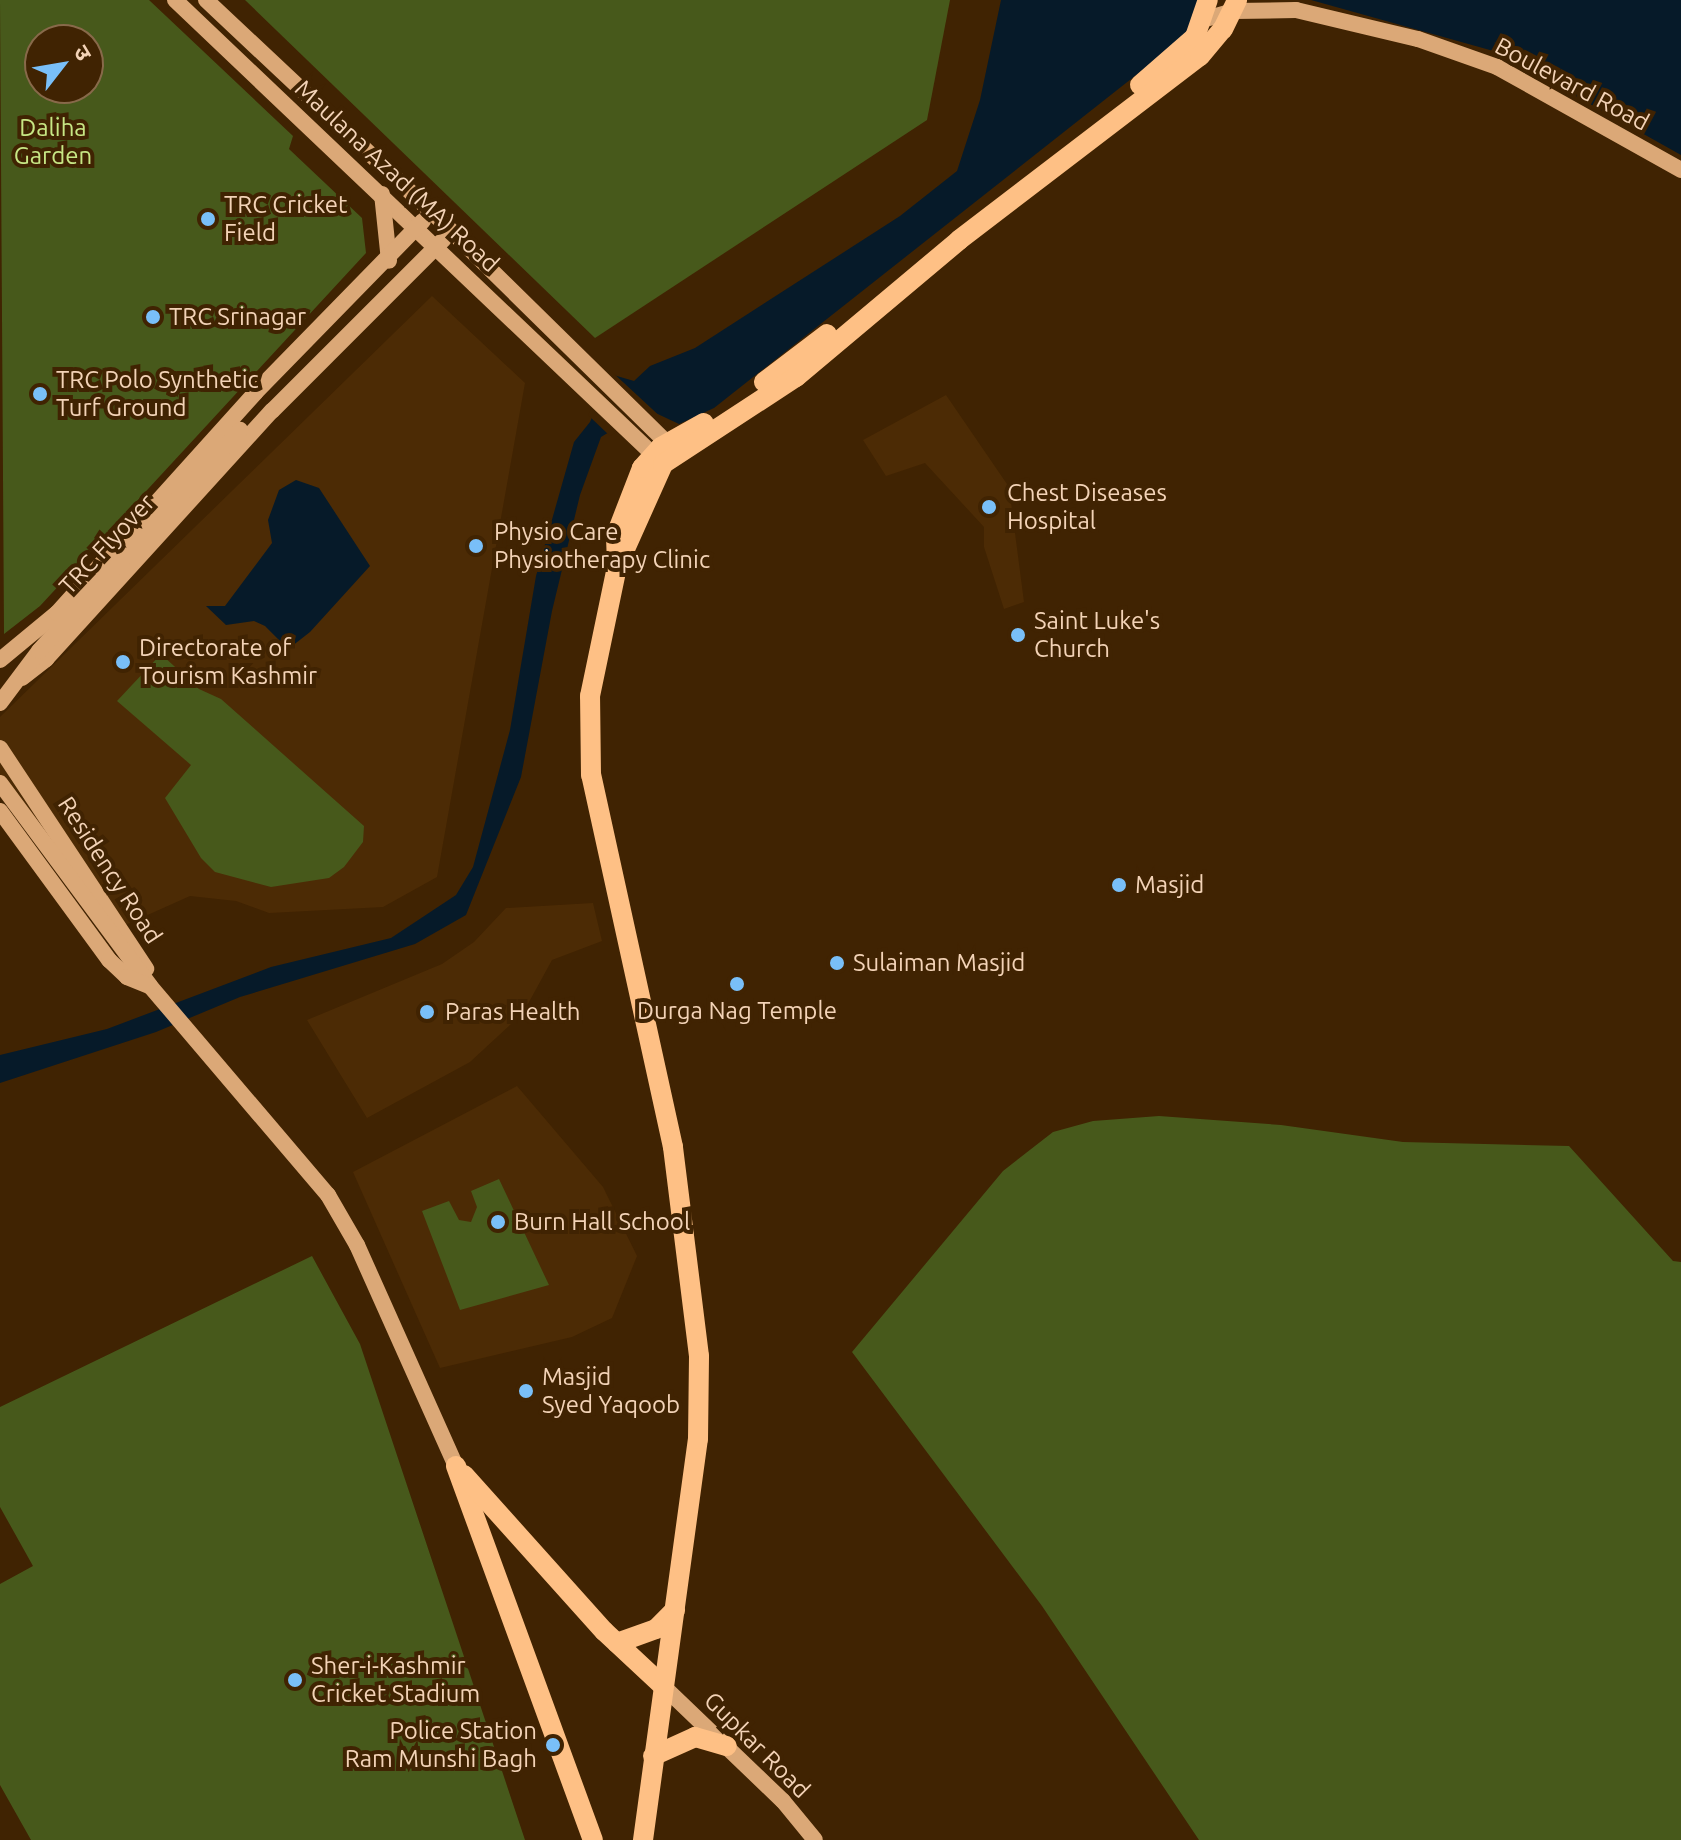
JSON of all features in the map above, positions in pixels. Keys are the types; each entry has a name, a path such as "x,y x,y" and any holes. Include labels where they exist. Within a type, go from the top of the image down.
{"highway":[{"path":"840,332 1200,56 1235,6"},
{"path":"643,1840 698,1439 699,1356 673,1147 591,775 590,696 617,567 660,448 796,377 840,332 1167,63 1195,37 1205,10"},
{"path":"456,1466 617,1643 663,1686"},
{"path":"456,1466 593,1840"},
{"path":"617,1643 656,1629 675,1610"},
{"path":"653,1756 695,1737 727,1746"}],"main road":[{"name":"Maulana Azad (MA) Road","path":"175,0 584,387 660,448"},
{"name":"Maulana Azad (MA) Road","path":"206,0 600,375 660,448"},
{"name":"Boulevard Road","path":"1205,10 1235,6 1296,10 1418,39 1470,58 1549,94 1681,170"},
{"path":"382,194 389,261"},
{"path":"0,660 57,613 254,395 389,261 431,211"},
{"path":"0,690 46,659 272,411 450,232"},
{"path":"245,424 254,395"},
{"name":"TRC Flyover","path":"0,703 39,651 245,424 272,411"},
{"name":"Residency Road","path":"0,748 132,943 150,986"},
{"path":"0,783 134,966 342,1217 456,1466"},
{"name":"Residency Road","path":"0,811 109,960 127,977 150,986"},
{"name":"Gupkar Road","path":"663,1686 727,1746 815,1840"}],"shaded area":[{"path":"432,296 525,383 437,877 383,907 269,913 236,901 190,896 123,926 0,776 0,717"},
{"name":"Chest Diseases Hospital","path":"946,395 1009,487 1024,602 1004,609 984,547 984,527 925,463 886,476 863,440"},
{"name":"Paras Health","path":"593,903 602,941 552,960 523,1013 470,1062 367,1118 307,1020 442,964 474,942 506,908"},
{"name":"Burn Hall School","path":"517,1086 603,1187 637,1256 612,1318 572,1337 440,1368 353,1172"}],"green space":[{"name":"TRC Srinagar","path":"0,0 149,0 293,136 289,149 362,218 366,253 40,606 4,634"},
{"path":"245,0 950,0 927,120 595,338"},
{"path":"161,654 199,689 221,699 364,826 363,842 344,867 329,878 271,887 215,872 201,858 165,798 191,765 117,701"},
{"path":"1159,1116 1281,1125 1403,1142 1569,1146 1673,1261 1681,1262 1681,1840 1199,1840 1042,1606 852,1352 1003,1171 1053,1132 1093,1121"},
{"path":"499,1179 549,1285 460,1310 422,1211 449,1201 459,1220 471,1222 477,1207 471,1191"},
{"path":"312,1256 360,1344 525,1840 31,1840 0,1785 0,1584 33,1566 0,1507 0,1407"}],"water":[{"path":"1001,0 1199,0 1186,34 1164,53 714,408 679,424 647,409 601,437 580,495 552,611 521,777 466,915 415,944 240,997 156,1032 0,1083 0,1055 107,1029 271,967 391,938 456,895 473,867 510,730 536,576 574,442 590,422 610,374 634,381 650,366 695,348 900,216 957,171 980,100"},
{"path":"1311,0 1681,0 1681,155 1497,52"},
{"path":"296,480 319,488 370,566 310,632 278,657 279,640 265,626 254,621 226,625 206,606 225,606 272,543 268,520 279,490"}],"pier":[{"path":"610,370 665,421 663,424 647,413 610,436 588,415"}],"place":[{"name":"TRC Cricket Field","path":"208,219"},
{"name":"TRC Srinagar","path":"153,317"},
{"name":"TRC Polo Synthetic Turf Ground","path":"40,394"},
{"name":"Chest Diseases Hospital","path":"989,507"},
{"name":"Physio Care Physiotherapy Clinic","path":"476,546"},
{"name":"Saint Luke's Church","path":"1018,635"},
{"name":"Directorate of Tourism Kashmir","path":"123,662"},
{"name":"Masjid","path":"1119,885"},
{"name":"Sulaiman Masjid","path":"837,963"},
{"name":"Durga Nag Temple","path":"737,984"},
{"name":"Paras Health","path":"427,1012"},
{"name":"Burn Hall School","path":"498,1222"},
{"name":"Masjid Syed Yaqoob","path":"526,1391"},
{"name":"Sher-i-Kashmir Cricket Stadium","path":"295,1680"},
{"name":"Police Station Ram Munshi Bagh","path":"553,1745"}],"park label":[{"name":"Daliha Garden","path":"53,142"}]}
